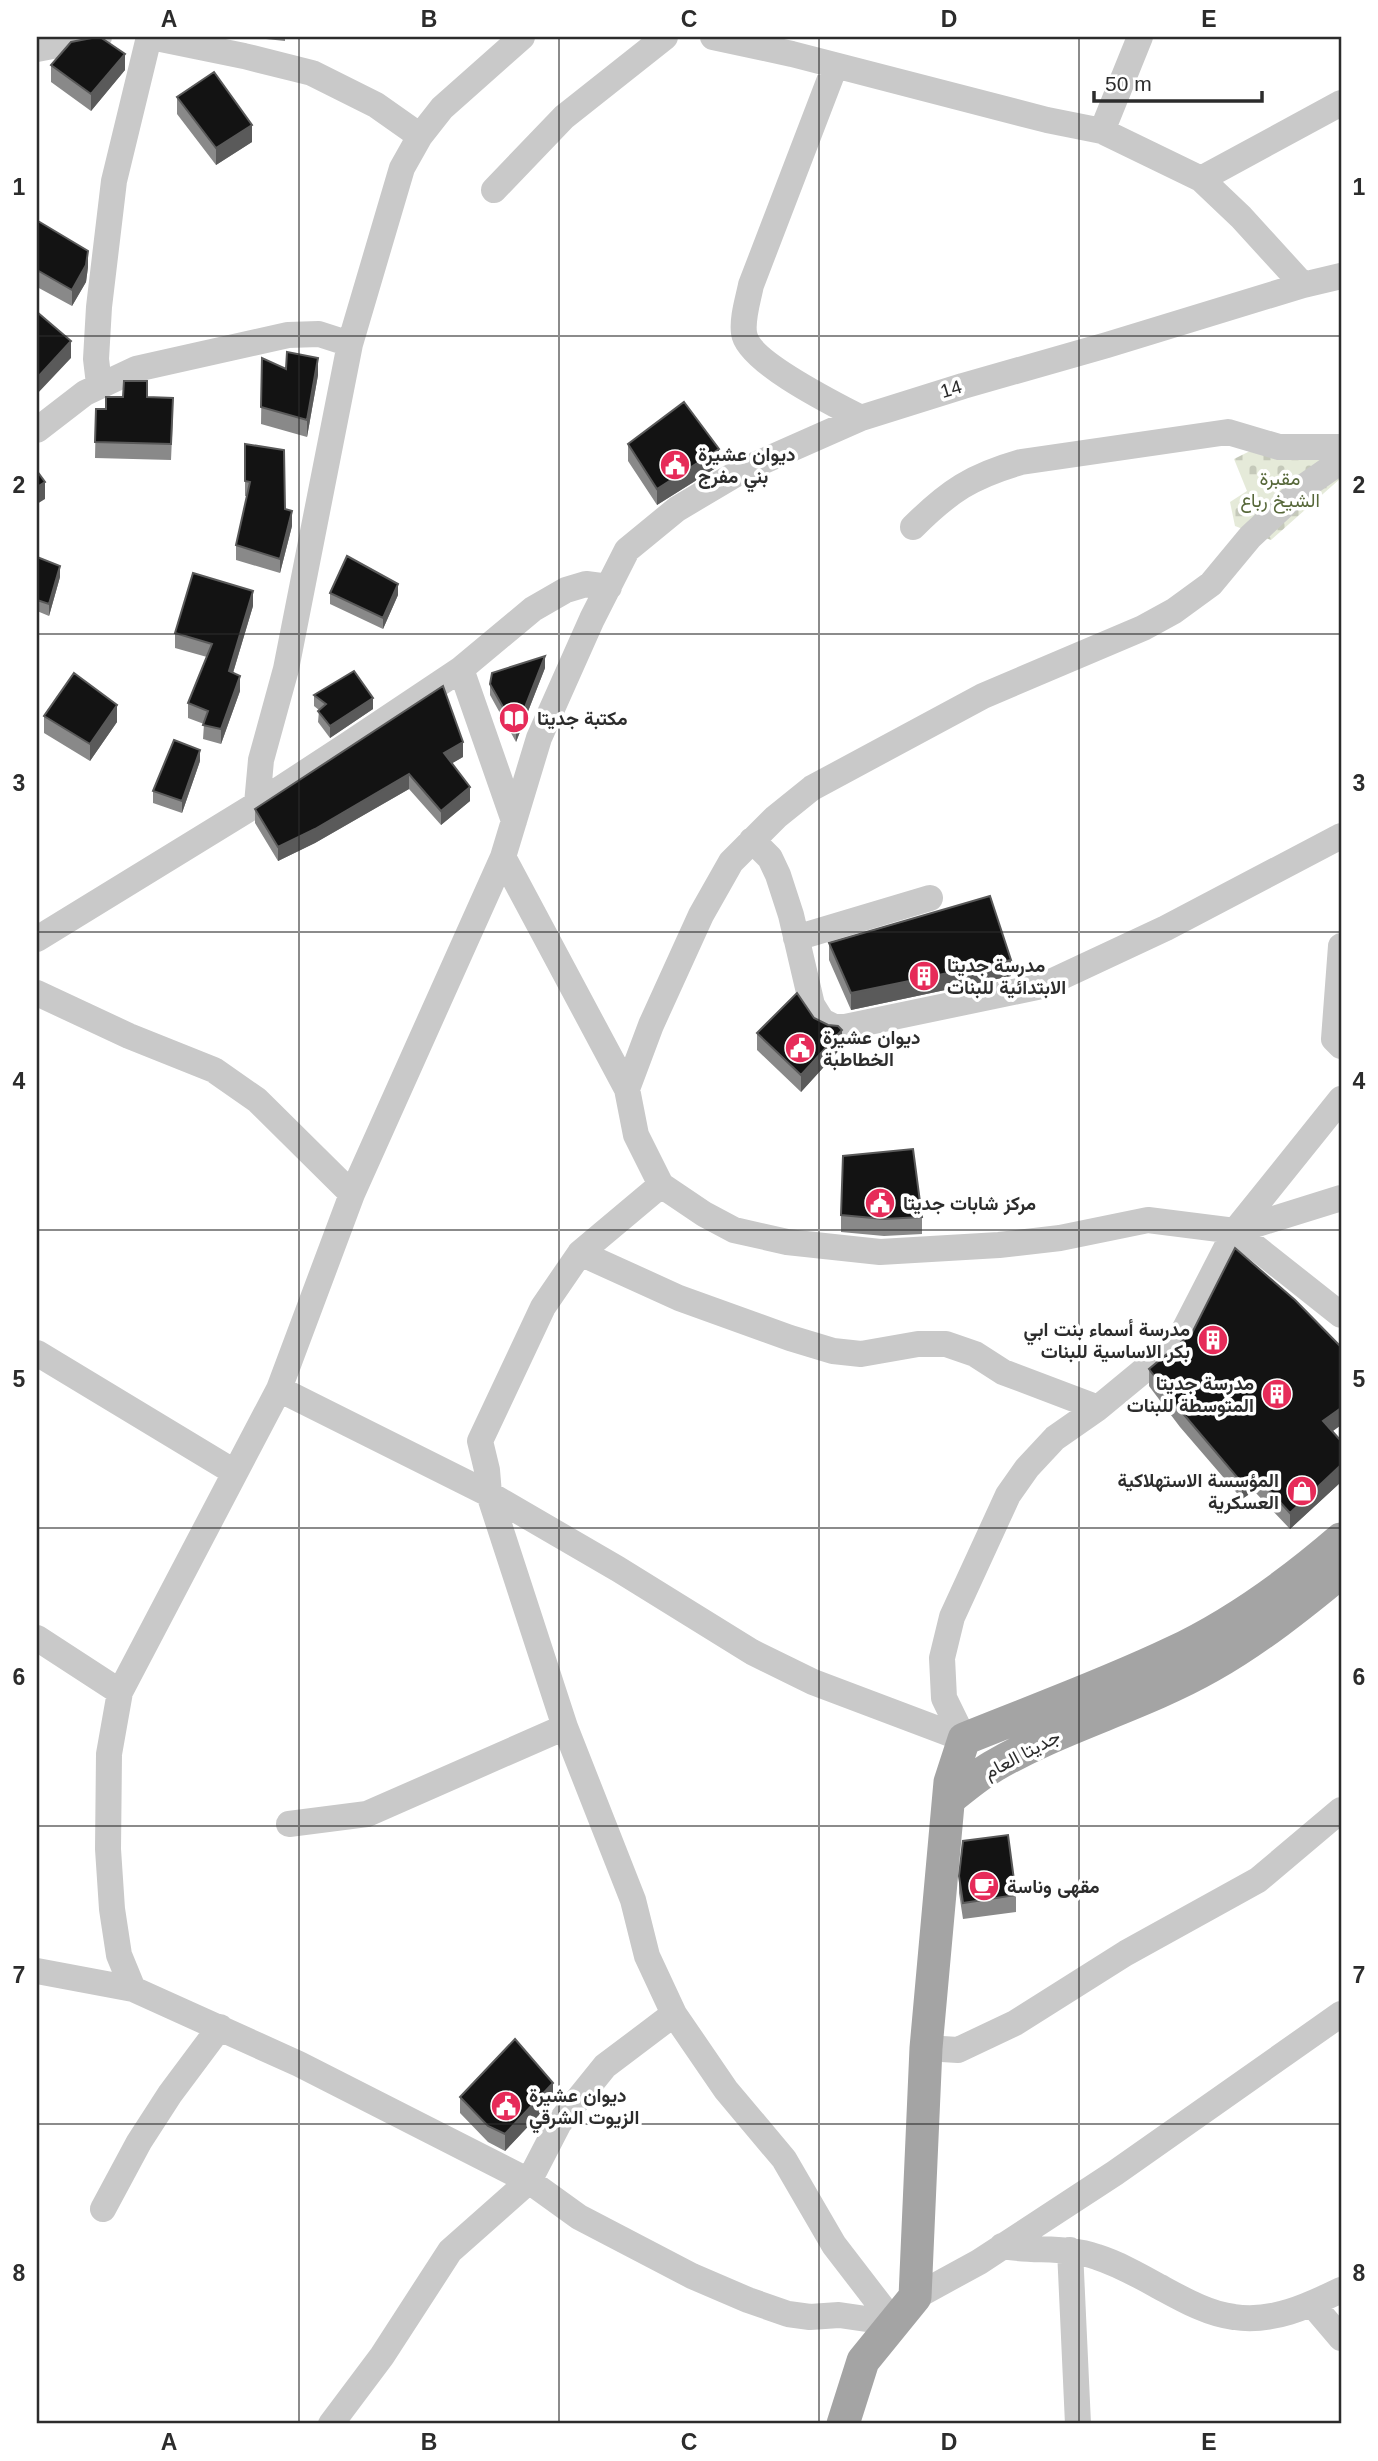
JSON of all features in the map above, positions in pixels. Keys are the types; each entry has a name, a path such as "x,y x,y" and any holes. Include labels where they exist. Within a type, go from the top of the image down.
{"main road":[{"name":"جديتا العام","path":"949,1799 950,1782 964,1739 1173,1653 1258,1603 1298,1575 1341,1539"},
{"name":"جديتا العام","path":"949,1799 988,1769 1016,1753 1212,1666 1271,1626 1341,1572"},
{"path":"843,2424 863,2361 915,2297 926,2048 949,1799"}],"street":[{"path":"37,49 99,37"},
{"path":"99,384 96,359 99,307 114,181 150,37 312,73 376,105 420,136"},
{"path":"257,804 261,760 286,669 350,344 394,192 402,169 420,136 442,108 522,37"},
{"path":"494,190 564,117 665,37"},
{"path":"713,37 792,54 1047,120 1102,131 1201,179 1241,216 1303,285"},
{"path":"1102,131 1140,37"},
{"path":"835,66 751,285 744,335 748,345 775,369 860,418"},
{"path":"1201,179 1341,103"},
{"name":"14","path":"133,1989 119,1955 112,1909 108,1849 109,1754 120,1692 279,1389 352,1194 503,857 539,738 592,619 627,550 677,509 741,471 860,418 1303,285 1341,276"},
{"path":"37,430 99,384 135,369 288,335 318,334 350,344"},
{"path":"913,527 941,499 967,482 992,470 1021,462 1228,432 1279,447 1341,447"},
{"path":"627,1088 651,1025 701,915 731,862 752,840 813,788 983,696 1143,628 1174,611 1211,584 1250,537 1280,508 1305,486 1341,461"},
{"path":"37,939 257,804 461,669 533,609 566,590 586,584 609,587"},
{"path":"461,669 514,821"},
{"path":"752,840 770,858 774,867 791,915 812,1005 822,1021 834,1027 845,1027 1042,986 1167,928 1341,836"},
{"path":"503,857 627,1088 636,1135 661,1185 704,1214 734,1230 787,1242 880,1252 999,1245 1060,1238 1148,1220 1235,1231 1341,1198"},
{"path":"796,939 930,898"},
{"path":"1341,946 1334,1039 1341,1046"},
{"path":"37,993 130,1036 214,1070 257,1100 352,1194"},
{"path":"964,1739 944,1698 942,1658 951,1617 1008,1495 1027,1468 1055,1438 1098,1408 1178,1342 1235,1231 1341,1098"},
{"path":"661,1185 580,1253 543,1307 480,1441 489,1494 565,1727 634,1900 647,1956 674,2014 726,2090 784,2159 834,2245 894,2323"},
{"path":"1235,1231 1341,1315"},
{"path":"580,1253 679,1298 833,1351 861,1354 918,1344 946,1344 975,1354 1003,1372 1098,1408"},
{"path":"37,1353 234,1472"},
{"path":"279,1389 489,1494 618,1569 752,1652 813,1682 964,1739"},
{"path":"37,1638 120,1692"},
{"path":"289,1824 367,1814 565,1727"},
{"path":"926,2048 958,2050 1015,2023 1126,1953 1258,1880 1341,1810"},
{"path":"37,1971 133,1989 220,2027 299,2064 529,2181 579,2217 692,2276 748,2300 799,2315 839,2315 894,2323"},
{"path":"331,2424 382,2356 450,2251 529,2181 559,2123 606,2066 674,2014"},
{"path":"915,2297 979,2262 1115,2173 1341,2014"},
{"path":"103,2209 151,2123 220,2027"},
{"path":"1002,2246 1025,2250 1070,2250 1097,2257 1117,2264 1197,2305 1234,2317 1274,2316 1312,2304 1341,2290"},
{"path":"1070,2250 1078,2424"},
{"path":"1312,2304 1341,2338"}],"green space":[{"name":"مقبرة الشيخ رباع","path":"1252,450 1341,463 1341,478 1271,540 1235,526 1230,502 1247,491 1234,459"}],"building":[{"path":"100,37 125,54 91,94 51,65 71,42"},
{"path":"214,72 252,125 216,148 177,97"},
{"path":"38,221 88,251 86,265 72,290 37,270"},
{"path":"37,312 71,341 37,378"},
{"path":"287,352 318,358 307,420 261,407 262,358 286,369"},
{"path":"124,381 147,381 147,397 173,398 171,444 95,442 96,409 106,409 106,397 123,397"},
{"path":"684,402 719,449 657,489 628,444"},
{"path":"245,444 284,450 285,509 292,511 280,559 236,545 250,482 245,481"},
{"path":"37,471 45,482 37,487"},
{"path":"347,556 398,584 383,618 330,593"},
{"path":"37,557 60,566 49,604 37,600"},
{"path":"193,573 253,591 229,671 240,676 221,729 203,725 208,711 188,703 212,644 175,633"},
{"name":"مكتبة جديتا","path":"545,656 516,730 490,684 492,673"},
{"path":"354,671 373,698 330,726 318,711 326,704 314,695"},
{"path":"74,673 117,705 90,744 44,716"},
{"path":"443,686 463,742 444,753 470,787 441,811 409,774 315,829 278,847 255,809"},
{"path":"174,740 200,750 182,801 153,791"},
{"path":"990,896 1011,960 851,993 829,943"},
{"name":"ديوان عشيرة الخطاطبة","path":"797,993 814,1018 828,1025 838,1026 842,1030 801,1075 757,1033"},
{"name":"مركز شابات جديتا","path":"913,1149 922,1217 884,1219 841,1215 843,1156"},
{"path":"1235,1248 1295,1300 1341,1347 1341,1408 1323,1421 1341,1441 1341,1465 1290,1513 1254,1474 1242,1483 1149,1369 1192,1333"},
{"path":"1008,1835 1016,1895 963,1903 959,1876 963,1841"},
{"name":"ديوان عشيرة الزيوت الشرقي","path":"515,2039 553,2083 505,2134 488,2126 460,2097"}],"place":[{"name":"ديوان عشيرة بني مفرج","path":"675,465"},
{"name":"مكتبة جديتا","path":"514,718"},
{"name":"مدرسة جديتا الابتدائية للبنات","path":"924,976"},
{"name":"ديوان عشيرة الخطاطبة","path":"800,1048"},
{"name":"مركز شابات جديتا","path":"880,1203"},
{"name":"مدرسة أسماء بنت ابي بكر الاساسية للبنات","path":"1213,1340"},
{"name":"مدرسة جديتا المتوسطة للبنات","path":"1277,1394"},
{"name":"المؤسسة الاستهلاكية العسكرية","path":"1302,1491"},
{"name":"مقهى وناسة","path":"984,1886"},
{"name":"ديوان عشيرة الزيوت الشرقي","path":"506,2106"}]}
